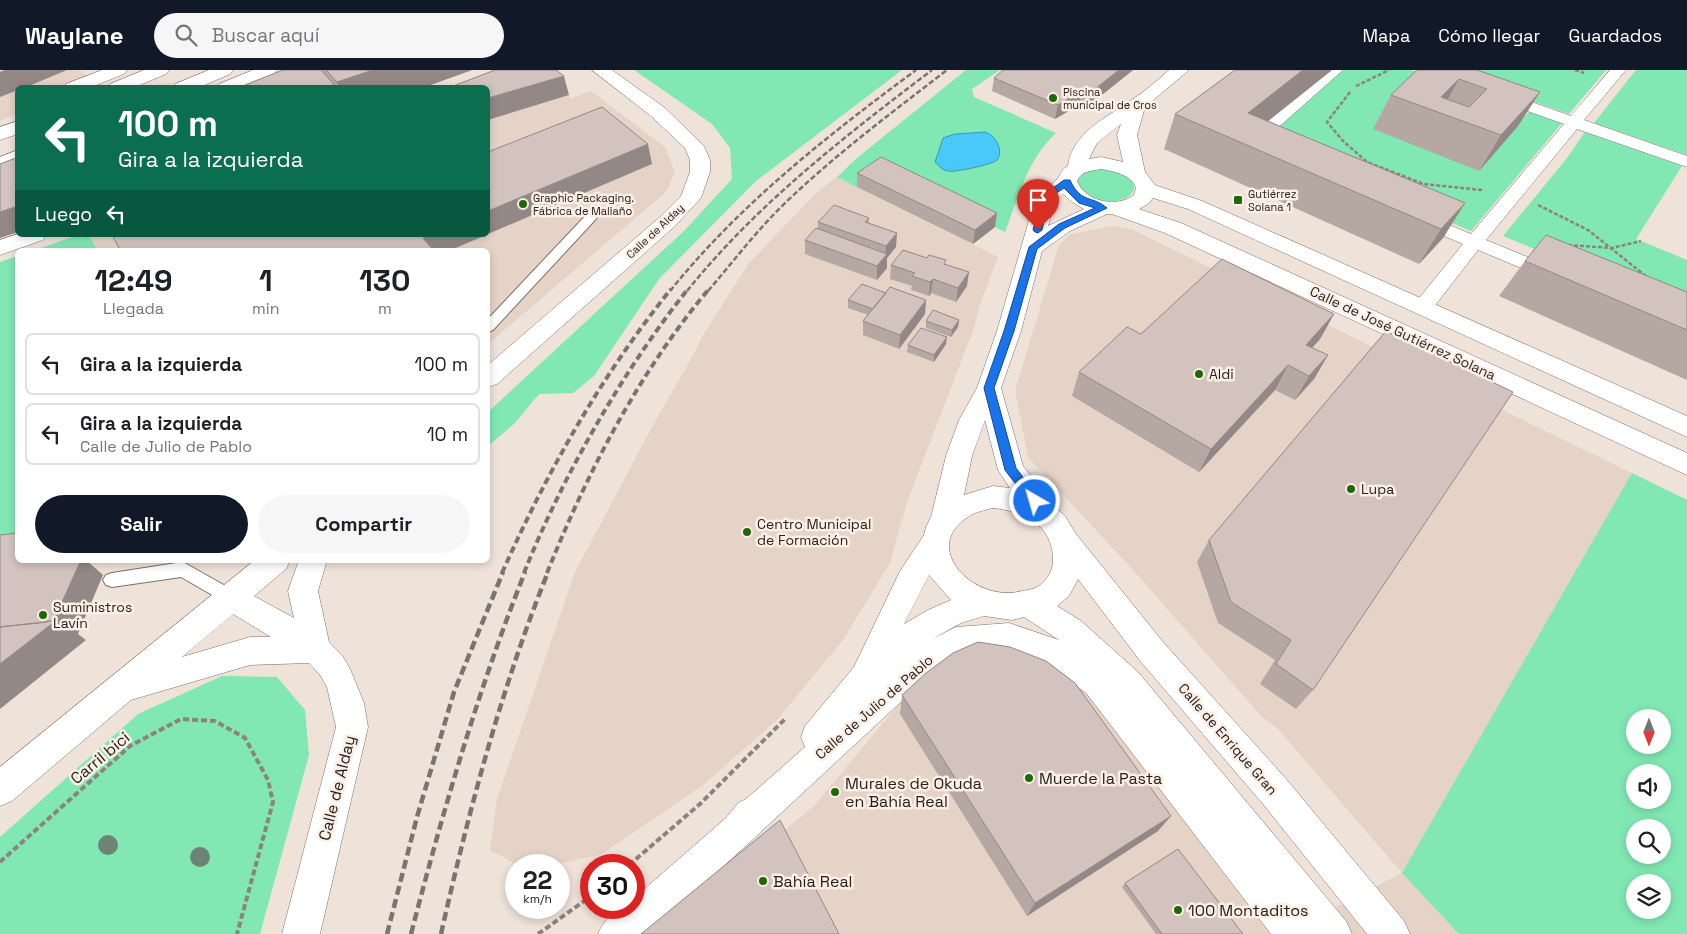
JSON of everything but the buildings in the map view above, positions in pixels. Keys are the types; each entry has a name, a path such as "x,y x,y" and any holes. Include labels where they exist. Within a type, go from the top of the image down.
{"main road":[{"path":"80,85 118,70"},
{"path":"123,85 160,70"},
{"path":"188,85 224,70"},
{"path":"232,85 268,70"},
{"name":"Calle de Alday","path":"490,376 667,222 691,198 700,172 700,160 694,146 658,112 601,70"},
{"path":"1072,175 1077,157 1098,130 1137,105 1180,70"},
{"path":"1033,247 1062,226 1109,208 1137,202 1144,196 1127,135 1137,105"},
{"path":"0,115 15,110"},
{"path":"0,134 15,128"},
{"path":"0,164 15,157"},
{"path":"1072,175 1089,164 1114,164 1141,181 1687,427"},
{"name":"Calle de José Gutiérrez Solana","path":"1072,175 1068,189 1082,201 1174,228 1687,466"},
{"name":"Calle de Julio de Pablo","path":"738,830 840,712 864,678 910,580 940,530 959,456 972,420 989,388 1009,331 1046,196 1072,175"},
{"path":"0,248 30,237"},
{"path":"989,388 1011,470 1059,529 1067,543 1069,562 1063,580 1050,595 1030,605 1007,608 983,604 962,594 946,579 936,560 940,530 958,507 974,500 993,497 1012,499 1031,505 1048,516"},
{"name":"Calle de Enrique Gran","path":"1067,543 1152,652 1274,792 1391,934"},
{"path":"0,789 273,563"},
{"path":"121,690 250,651 315,649 304,592 312,563"},
{"name":"Calle de Alday","path":"232,598 315,649 330,665 345,693 350,709 352,727 301,934"},
{"name":"Calle de Julio de Pablo","path":"864,678 886,657 925,628 951,614 983,604"},
{"path":"1030,605 1070,631 1127,682 1333,934"},
{"name":"Calle de Julio de Pablo","path":"629,926 738,830 922,662 956,641 1010,637 1060,655 1098,684 1294,934"}],"street":[{"path":"1266,153 1248,145 1335,70"},
{"path":"1423,307 1474,242 1618,70"},
{"path":"1482,90 1687,162"},
{"path":"1402,211 1572,283"}],"lane":[{"path":"490,325 591,217"},
{"path":"112,580 183,570 232,598"}],"path":[{"path":"1564,245 1612,248 1641,241"},
{"path":"642,854 700,804 791,712"},
{"name":"Carril bici","path":"0,862 130,746 181,719 214,721 245,738 268,780 273,802 237,934"},
{"path":"538,934 580,904"}],"shaded area":[{"path":"0,70 80,70 95,83 89,85 15,85 15,115 0,121"},
{"path":"591,91 665,147 675,172 666,192 490,342 490,248 96,248 90,237 490,237 490,119 569,95 570,99"},
{"name":"Centro Municipal de Formación","path":"837,177 998,257 980,304 974,328 907,502 890,563 843,640 777,720 703,785 602,854 580,854 580,859 570,861 570,854 505,854 505,858 490,850 497,799 575,572 703,335 749,263 816,193"},
{"path":"1114,226 1131,229 1687,500 1687,934 655,934 813,807 904,698 1063,664 1330,910 1402,873 1278,729 1262,717 1133,570 1028,457 1015,391 1059,245 1071,234"}],"green space":[{"path":"634,70 902,70 756,181 659,279 594,376 573,393 539,394 515,423 490,444 490,410 684,231 732,179 730,148 712,124"},
{"path":"966,70 1000,70 972,89 974,97 1056,133 1046,144 1031,167 1005,232 881,171 857,187 837,177 857,158"},
{"path":"1332,70 1411,70 1420,73 1415,89 1373,129 1477,169 1529,112 1562,123 1471,231 1248,137"},
{"path":"1443,70 1606,70 1569,114"},
{"path":"1636,70 1687,70 1687,155 1594,123"},
{"path":"1585,132 1682,166 1636,239 1687,260 1687,320 1621,285 1503,236 1567,158"},
{"path":"1095,168 1113,169 1126,175 1132,181 1134,187 1132,192 1120,200 1111,201 1090,198 1076,183 1081,173"},
{"path":"72,237 90,237 96,248 41,248"},
{"path":"15,257 15,554 0,555 0,262"},
{"path":"1632,473 1687,500 1687,934 1459,934 1402,873"},
{"path":"222,676 277,677 305,710 309,755 260,934 0,934 0,837 138,714"}],"water":[{"path":"985,132 992,136 998,144 1000,152 997,160 994,162 974,168 948,171 941,168 935,162 943,138 955,134"}],"railway":[{"path":"670,291 725,229 755,200 850,120 916,70"},
{"path":"687,291 742,229 803,173 834,146 932,70"},
{"path":"708,291 761,228 800,189 862,136 947,70"},
{"path":"502,573 519,535 577,426 621,356 671,289"},
{"path":"524,573 557,499 596,425 641,354 688,289"},
{"path":"547,573 579,498 617,425 660,354 709,289"},
{"path":"387,934 417,817 454,692 503,572"},
{"path":"411,934 462,751 492,661 525,572"},
{"path":"441,934 487,750 515,660 548,572"}],"place":[{"name":"Piscina municipal de Cros","path":"1053,98"},
{"name":"Gutiérrez Solana 1","path":"1238,200"},
{"name":"Graphic Packaging. Fábrica de Maliaño","path":"523,204"},
{"name":"Aldi","path":"1199,374"},
{"name":"Lupa","path":"1351,489"},
{"name":"Centro Municipal de Formación","path":"747,532"},
{"name":"Suministros Lavín","path":"43,615"},
{"name":"Muerde la Pasta","path":"1029,778"},
{"name":"Murales de Okuda en Bahía Real","path":"835,792"},
{"name":"Bahía Real","path":"763,881"},
{"name":"100 Montaditos","path":"1178,910"}],"route":[{"path":"1035,501 1011,470 989,388 1009,331 1033,247 1062,226 1084,218 1103,208 1082,201 1068,189 1067,182 1046,196 1038,230"}]}
